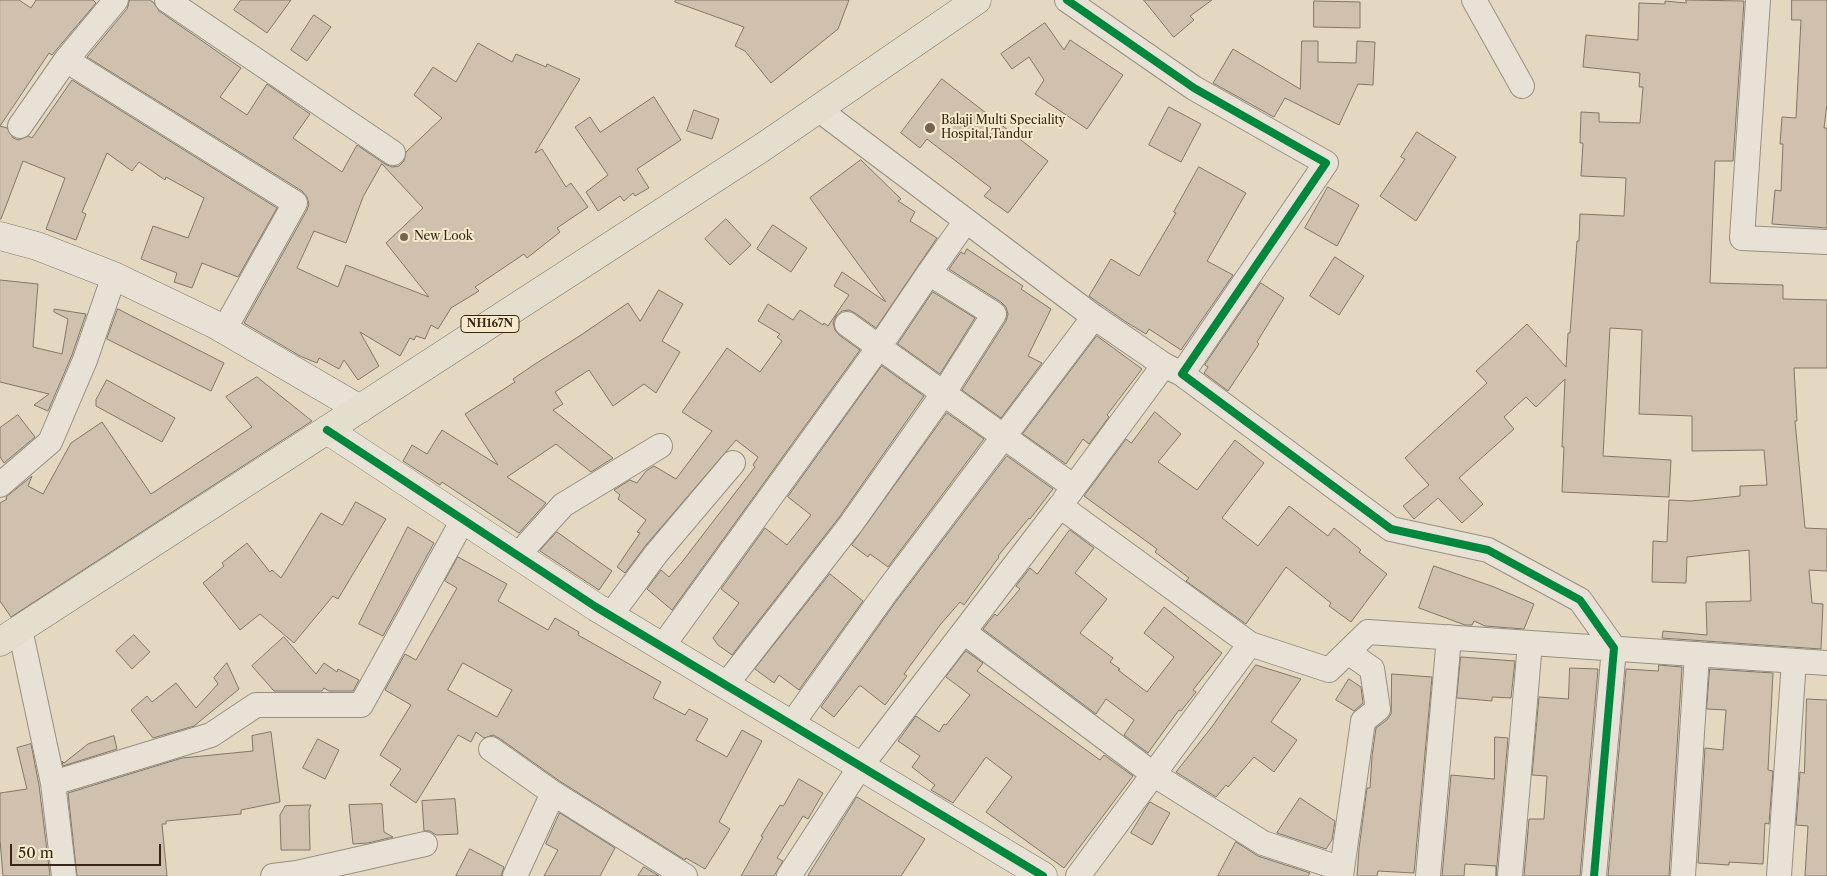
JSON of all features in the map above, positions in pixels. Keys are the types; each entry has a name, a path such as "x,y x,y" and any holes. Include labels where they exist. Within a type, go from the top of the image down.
{"highway":[{"name":"NH167N","path":"10,636 754,153 977,0"}],"street":[{"path":"20,126 66,60 116,0"},
{"path":"167,0 393,153"},
{"path":"789,876 860,767 1074,487 1173,370 1326,163 1194,88 1067,0"},
{"path":"1474,0 1522,86"},
{"path":"1758,0 1742,238 1827,242"},
{"path":"66,60 295,203 224,330"},
{"path":"818,109 1094,317 1173,370 1391,529 1488,550 1580,600 1614,648 1594,876"},
{"path":"662,647 880,347 966,221"},
{"path":"0,236 37,246 114,276 224,330 360,409"},
{"path":"725,686 851,524 943,394 994,314 929,274"},
{"path":"0,485 50,442 85,360 114,276"},
{"path":"791,725 884,595 1094,317"},
{"path":"847,324 1074,487"},
{"path":"327,430 610,616 1043,876"},
{"path":"517,556 562,505 660,446"},
{"path":"610,616 656,554 733,463"},
{"path":"1060,506 1250,644 1329,670 1368,632 1827,663"},
{"path":"53,783 211,735 256,705 361,706 463,520"},
{"path":"964,632 1153,774 1263,843 1341,873 1363,721 1378,709 1372,669 1348,652"},
{"path":"10,636 53,783 64,876"},
{"path":"1428,876 1449,637"},
{"path":"1510,876 1530,643"},
{"path":"1078,876 1250,644"},
{"path":"1683,876 1697,654"},
{"path":"1779,876 1794,661"},
{"path":"491,749 553,793 686,876"},
{"path":"515,876 553,793"},
{"path":"273,876 300,874 425,844"}],"building":[{"path":"0,0 19,0 31,8 36,0 93,0 96,3 52,55 49,53 0,126"},
{"path":"130,0 150,0 159,11 241,68 220,97 247,115 267,84 310,114 293,138 342,172 357,145 385,164 392,167 399,166 404,161 406,152 442,118 414,95 433,67 456,82 478,43 512,62 516,54 546,67 547,64 580,79 535,153 542,149 566,187 571,183 588,207 557,228 560,232 527,258 524,254 475,287 479,291 451,308 438,329 431,325 425,339 416,336 414,340 410,338 400,356 360,332 379,366 358,380 344,360 339,369 319,358 317,363 300,356 244,323 307,210 309,204 307,197 302,191 87,57 127,9","holes":["382,164 423,208 386,243 429,297 346,265 338,287 297,268 314,231 346,243 363,197"]},
{"path":"241,0 291,0 267,33 234,10"},
{"path":"676,0 849,0 838,29 771,83 745,51 735,46 744,27 675,2"},
{"path":"1144,0 1212,0 1190,16 1194,20 1174,37"},
{"path":"1686,0 1744,1 1733,161 1715,161 1710,283 1783,285 1783,299 1827,300 1827,368 1794,368 1797,421 1795,421 1805,528 1827,529 1827,571 1809,570 1812,603 1823,604 1821,649 1662,638 1663,631 1707,635 1706,602 1751,601 1749,550 1687,557 1686,583 1652,582 1653,541 1667,542 1669,500 1691,501 1740,496 1740,486 1767,485 1764,450 1692,451 1692,416 1639,414 1642,330 1610,328 1603,456 1671,460 1669,497 1562,492 1565,379 1536,407 1526,397 1504,417 1514,429 1459,478 1483,504 1462,523 1438,498 1414,519 1403,506 1429,485 1405,458 1487,383 1476,371 1527,324 1566,367 1580,214 1624,216 1626,178 1581,176 1583,143 1580,143 1581,112 1599,113 1599,122 1640,123 1643,87 1639,87 1640,73 1583,67 1586,35 1638,40 1639,3 1665,4 1665,1 1686,3"},
{"path":"1792,0 1827,0 1827,104 1824,128 1827,128 1827,228 1772,224 1775,190 1781,191 1783,144 1780,144 1782,117 1796,118 1801,20 1792,20"},
{"path":"1314,1 1360,2 1360,28 1314,27"},
{"path":"314,15 331,27 307,61 291,50"},
{"path":"1045,23 1064,50 1070,40 1123,75 1087,129 1035,94 1044,80 1029,57 1012,69 1001,54"},
{"path":"1302,41 1318,41 1318,62 1356,63 1357,41 1375,42 1373,85 1358,84 1339,125 1285,98 1274,117 1213,83 1233,49 1300,89"},
{"path":"942,79 1048,161 1008,213 984,196 991,188 927,139 920,148 901,133"},
{"path":"72,80 277,208 238,277 202,263 192,288 174,282 177,273 141,259 153,226 188,238 204,198 166,177 165,180 139,162 132,171 107,153 82,212 86,214 76,240 46,229 65,178 23,161 0,219 0,126 7,128 13,138 19,140 28,136 32,138"},
{"path":"654,97 681,140 637,169 649,188 635,196 633,193 624,201 620,196 598,211 586,192 608,175 575,127 590,117 600,132"},
{"path":"1169,107 1201,124 1181,162 1149,145"},
{"path":"694,110 719,119 712,139 687,131"},
{"path":"1417,132 1456,157 1416,221 1380,196 1405,159 1401,157"},
{"path":"861,160 901,199 898,201 915,212 910,221 937,238 876,328 849,310 842,311 836,316 833,323 835,330 860,350 672,610 647,589 661,570 669,577 682,562 755,467 753,465 758,457 736,440 646,545 625,573 617,567 640,533 637,532 646,520 618,499 620,495 614,490 630,480 637,483 646,471 654,466 676,479 712,431 682,412 727,348 760,372 782,341 777,337 780,334 758,321 768,304 793,320 800,310 823,325 824,323 828,326 849,295 834,286 842,272 886,302 810,198"},
{"path":"1199,167 1246,193 1207,261 1233,275 1181,350 1149,329 1146,334 1089,296 1111,259 1139,276 1176,213 1174,212"},
{"path":"1328,187 1359,205 1337,246 1305,228"},
{"path":"726,219 751,245 730,265 705,239"},
{"path":"773,225 807,248 791,272 757,249"},
{"path":"967,249 1023,286 1021,289 1051,309 1028,356 1042,363 1001,418 962,390 1006,321 1008,314 1006,307 1001,302 949,269 961,252 964,254"},
{"path":"1335,257 1364,276 1339,315 1310,296"},
{"path":"0,280 38,284 33,347 62,354 68,319 54,312 54,309 86,314 72,355 48,411 34,405 49,394 0,382"},
{"path":"1261,283 1284,298 1257,342 1259,344 1228,391 1204,373 1208,367 1205,365"},
{"path":"659,290 683,304 662,341 680,352 656,393 644,384 613,406 589,370 555,392 563,404 553,410 613,458 591,472 556,444 507,477 546,503 519,533 442,482 440,485 403,461 412,445 427,454 442,430 498,465 465,414 515,382 513,379 535,364 628,303 640,321"},
{"path":"933,292 975,318 940,374 898,344"},
{"path":"118,309 224,363 211,391 107,339"},
{"path":"1097,336 1142,369 1107,415 1109,417 1089,444 1083,439 1066,464 1023,434"},
{"path":"882,366 924,396 840,516 732,655 718,645 713,638 739,603 721,589 765,528 787,545 811,515 788,497"},
{"path":"257,377 312,421 11,617 0,601 0,503 7,499 6,497 32,476 28,486 43,494 71,443 102,422 151,494 252,427 226,397"},
{"path":"107,380 175,418 162,442 96,406 96,400"},
{"path":"1155,412 1181,434 1158,462 1197,490 1235,440 1264,463 1222,518 1258,546 1289,506 1328,536 1334,528 1361,550 1359,552 1387,574 1351,622 1329,606 1331,603 1286,567 1246,624 1186,581 1189,578 1155,552 1157,549 1084,496 1126,439 1131,443"},
{"path":"947,413 984,439 888,567 870,554 868,557 852,545"},
{"path":"18,415 35,437 4,463 0,457 0,428"},
{"path":"1007,456 1053,489 998,556 964,605 960,602 940,625 904,674 907,676 885,705 859,686 834,717 821,707 895,603"},
{"path":"356,502 386,519 338,599 333,596 294,643 260,614 240,630 203,583 224,566 222,563 247,543 270,572 272,570 281,578 321,513 342,525"},
{"path":"408,527 434,543 383,636 359,624"},
{"path":"1070,530 1094,548 1075,573 1107,599 1080,633 1113,658 1110,662 1120,669 1118,670 1147,692 1174,657 1144,633 1164,607 1222,653 1193,690 1196,692 1181,711 1179,710 1148,753 1124,735 1134,720 1106,699 1096,714 983,629 1020,589 1016,586 1030,568 1037,574"},
{"path":"557,532 612,571 599,590 540,551"},
{"path":"458,557 507,584 498,601 548,630 555,618 579,632 578,635 661,682 653,698 685,715 689,709 708,719 696,740 727,757 742,730 762,741 719,822 730,829 705,869 686,858 685,860 561,782 493,735 484,738 476,732 471,742 458,735 416,803 390,785 401,769 380,755 411,705 385,690 405,654 416,660 457,588 445,581","holes":["463,663 512,690 497,717 448,690"]},
{"path":"1434,566 1494,587 1534,604 1524,629 1485,626 1474,621 1472,625 1465,625 1419,608"},
{"path":"830,574 863,601 799,690 779,675 774,683 755,669"},
{"path":"134,635 150,652 132,669 116,651"},
{"path":"284,637 316,674 324,663 337,672 338,669 359,680 353,691 329,691 324,688 322,691 274,691 252,666"},
{"path":"966,651 983,663 977,671 1100,760 1104,755 1133,776 1064,868 986,812 1012,777 986,757 953,803 931,790 935,785 912,767 920,756 898,741 916,716 939,732 970,695 946,677"},
{"path":"1461,657 1515,661 1511,698 1492,697 1492,701 1457,698"},
{"path":"227,663 239,689 194,726 153,738 131,710 147,696 152,702 176,683 196,708 218,684 214,678"},
{"path":"1256,665 1301,679 1271,722 1297,740 1274,772 1254,757 1228,787 1226,785 1216,797 1176,772 1211,728"},
{"path":"1659,665 1682,667 1669,876 1608,876 1626,669 1658,671"},
{"path":"1570,668 1598,669 1580,876 1524,876 1529,819 1544,819 1547,776 1532,775 1539,697 1568,699"},
{"path":"1710,669 1773,673 1768,770 1773,771 1769,824 1765,823 1763,864 1729,862 1729,865 1698,863 1705,748 1723,750 1726,710 1707,709"},
{"path":"1392,674 1432,677 1414,873 1378,871 1377,876 1357,876 1367,788 1370,788 1376,728 1387,720 1391,714"},
{"path":"1349,679 1361,687 1363,703 1354,711 1336,700"},
{"path":"1807,699 1827,700 1827,876 1805,876 1808,826 1796,825 1800,772 1804,773"},
{"path":"271,732 280,802 241,810 241,814 166,821 166,824 162,824 167,876 77,876 68,793 182,758 253,751 252,736"},
{"path":"114,736 117,749 63,766 62,761 64,763 88,744"},
{"path":"1495,737 1508,738 1496,876 1496,866 1465,864 1464,876 1442,876 1451,775 1494,779"},
{"path":"318,739 339,750 325,779 303,768"},
{"path":"31,744 39,785 50,876 3,876 0,840 0,793 27,789 17,748"},
{"path":"799,779 823,793 808,819 803,816 777,858 783,861 774,876 741,876 763,837 761,836 780,805 783,806"},
{"path":"857,797 925,839 901,876 808,876"},
{"path":"1300,798 1335,821 1332,840 1326,849 1277,833"},
{"path":"455,799 458,834 436,835 430,831 424,831 422,801"},
{"path":"1150,802 1170,813 1152,845 1131,833"},
{"path":"382,804 384,832 393,837 368,843 353,844 349,805"},
{"path":"311,805 309,810 310,850 281,850 280,815 285,806"},
{"path":"560,813 615,848 600,876 544,876 558,850 546,844"},
{"path":"1236,842 1258,856 1310,873 1308,876 1218,876"},
{"path":"470,849 504,867 501,876 456,876"},
{"path":"644,867 659,876 638,876"}],"cycle path":[{"path":"1067,0 1194,88 1326,163 1182,374 1391,529 1488,550 1580,600 1614,648 1594,876"},
{"path":"327,430 596,607 1043,876"}],"place":[{"name":"Balaji Multi Speciality Hospital,Tandur","path":"930,128"},
{"name":"New Look","path":"404,237"}]}
